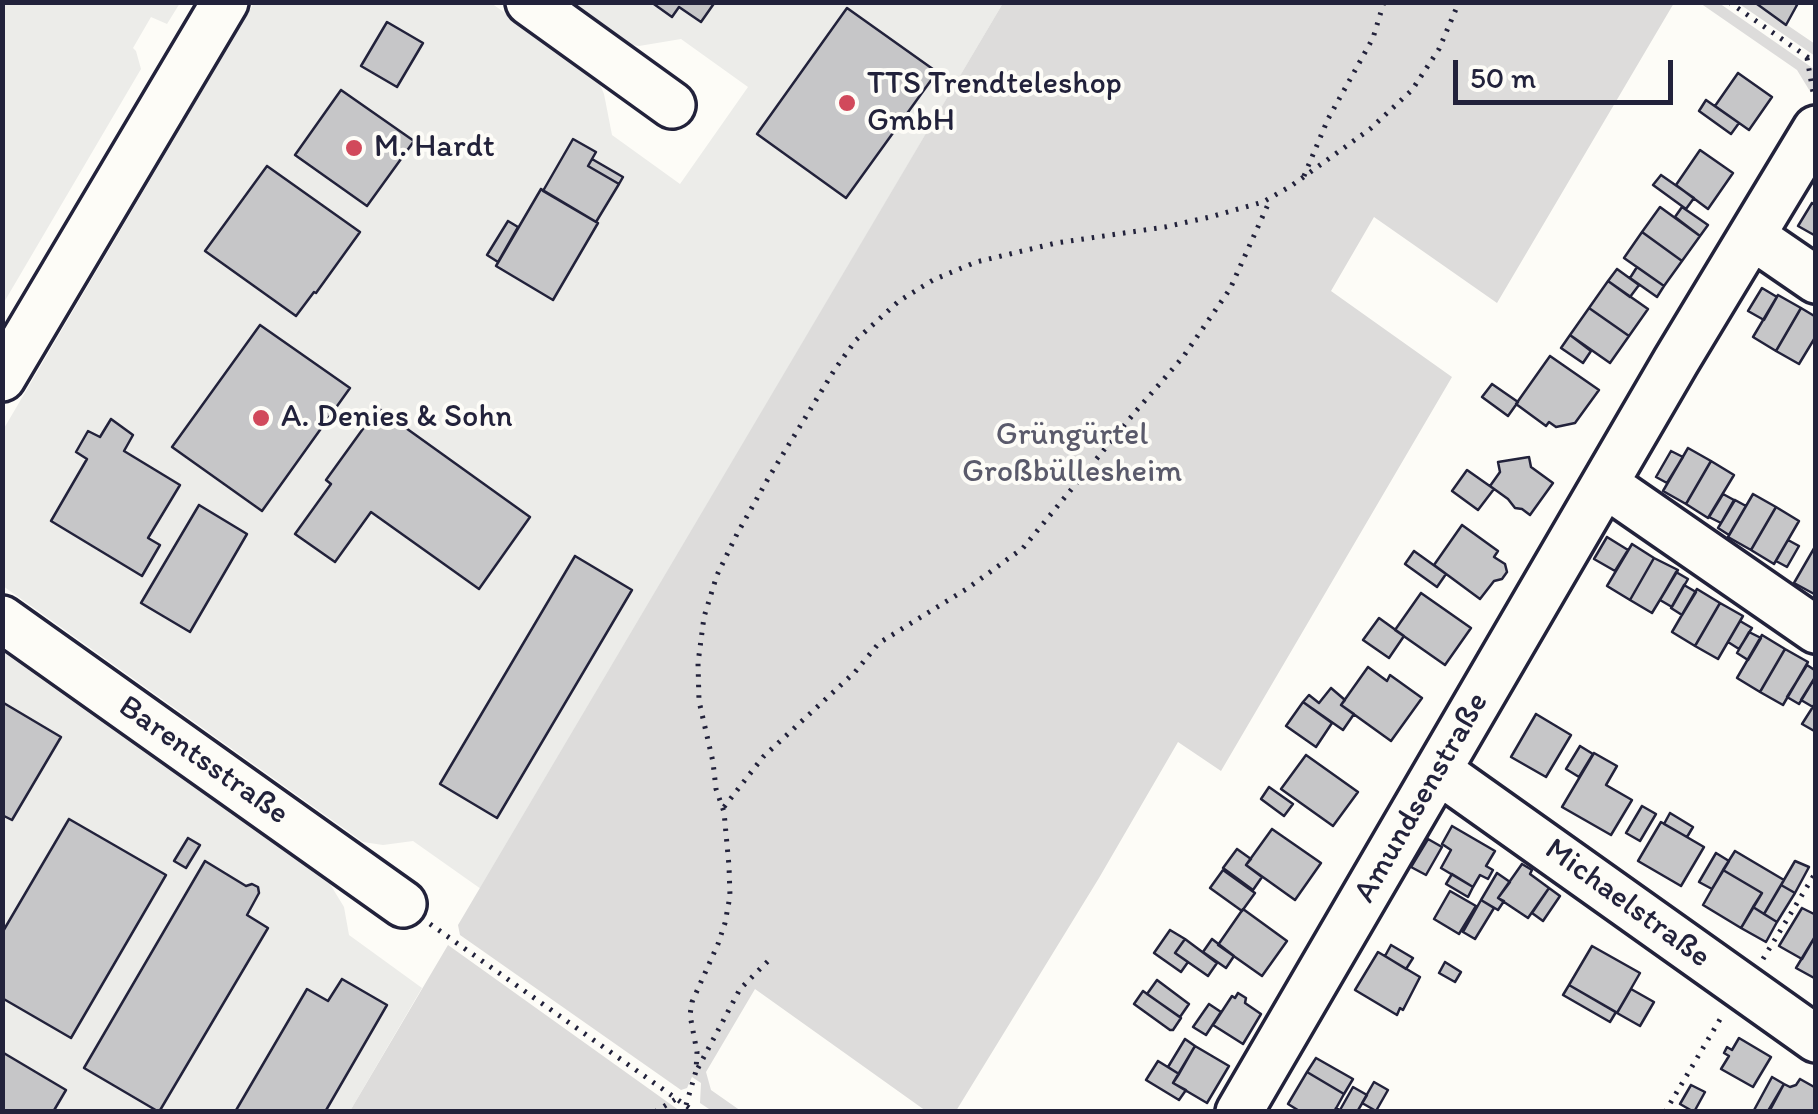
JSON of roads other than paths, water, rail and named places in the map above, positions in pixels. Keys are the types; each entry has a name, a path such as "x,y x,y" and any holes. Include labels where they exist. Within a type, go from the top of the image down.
{"street":[{"path":"2,378 225,2"},
{"path":"529,2 672,104"},
{"name":"Amundsenstraße","path":"1242,1110 1816,129"},
{"path":"1752,236 1816,280"},
{"path":"1605,484 1816,630"},
{"name":"Barentsstraße","path":"2,619 403,904"},
{"name":"Michaelstraße","path":"1438,771 1816,1039"}],"place":[{"name":"TTS Trendteleshop GmbH","path":"847,103"},
{"name":"M. Hardt","path":"354,148"},
{"name":"A. Denies & Sohn","path":"261,418"}],"park label":[{"name":"Grüngürtel Großbüllesheim","path":"1072,454"}]}
